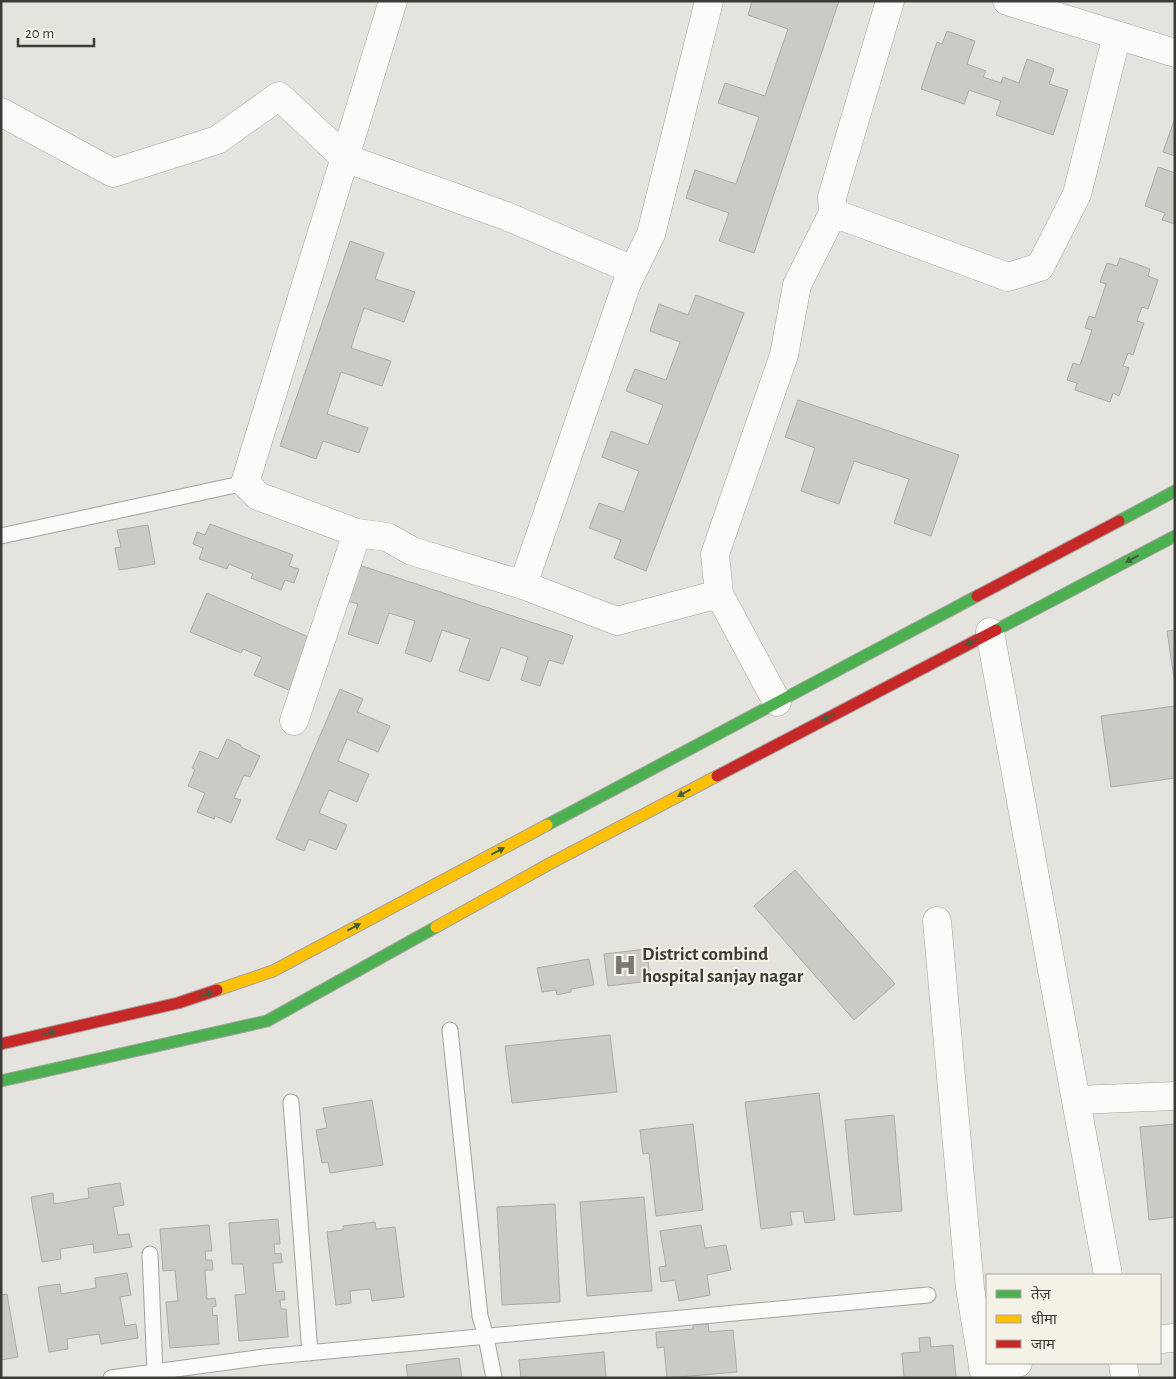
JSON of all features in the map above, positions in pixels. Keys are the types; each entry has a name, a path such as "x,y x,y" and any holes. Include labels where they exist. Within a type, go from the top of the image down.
{"street":[{"path":"393,1 245,483 258,496 357,533 387,537 412,550 523,585 618,622 719,594"},
{"path":"523,585 627,283 651,234 709,1"},
{"path":"777,702 719,594 715,554 784,355 796,285 833,213 832,197 890,1"},
{"path":"1007,1 1175,53"},
{"path":"833,213 1008,277 1040,267 1077,194 1117,35"},
{"path":"1,112 113,173 217,140 279,96 345,158 506,216 633,270"},
{"path":"1,1044 178,1003 273,970 1175,491"},
{"path":"294,721 357,533"},
{"path":"1,1081 266,1021 551,863 1175,536"},
{"path":"990,632 1108,1274"},
{"path":"937,920 970,1288 984,1374 1015,1364"},
{"path":"1077,1100 1175,1096"},
{"path":"1161,1339 1175,1338"},
{"path":"1123,1364 1125,1378"}],"lane":[{"path":"1,536 245,483"},
{"path":"450,1030 480,1316 494,1378"},
{"path":"291,1102 310,1353"},
{"path":"150,1254 155,1372"},
{"path":"111,1378 264,1357 928,1295"}],"building":[{"path":"752,1 839,1 754,253 719,241 729,213 686,198 695,170 736,184 759,117 718,103 725,83 765,96 788,29 748,15"},
{"path":"947,31 975,41 967,64 986,71 983,77 1001,83 1003,77 1019,83 1027,59 1054,69 1049,84 1068,90 1053,135 996,115 1001,101 969,90 964,104 921,89 937,42 942,44"},
{"path":"1175,118 1175,156 1163,152"},
{"path":"1158,167 1175,173 1175,224 1162,220 1165,213 1145,206"},
{"path":"350,241 384,253 375,279 415,292 404,322 364,308 351,348 391,361 382,386 341,372 327,414 368,428 359,453 323,441 316,459 280,446"},
{"path":"1120,258 1150,269 1148,276 1158,280 1148,309 1142,307 1137,321 1144,323 1133,355 1128,353 1123,366 1129,368 1119,396 1113,393 1110,402 1075,390 1077,383 1067,380 1073,363 1080,365 1092,330 1085,328 1089,316 1095,318 1106,284 1100,282 1107,263 1117,266"},
{"path":"696,295 744,313 646,571 614,558 621,540 589,528 599,503 624,512 639,471 602,457 611,431 648,445 663,405 626,391 635,369 666,380 680,342 650,331 659,304 688,315"},
{"path":"798,400 959,455 931,536 894,523 909,479 854,461 839,504 801,491 815,448 785,437"},
{"path":"210,524 293,555 289,566 299,569 294,583 285,580 281,590 251,578 253,574 229,564 227,569 199,559 203,548 193,544 197,532 205,535"},
{"path":"148,525 155,564 119,570 115,548 121,547 117,530"},
{"path":"353,563 573,636 563,664 549,660 540,686 521,680 528,657 501,647 489,681 459,671 470,639 442,630 431,662 405,653 415,621 389,613 378,644 348,634 358,604 341,599"},
{"path":"207,593 313,639 291,691 254,675 262,657 243,649 241,653 190,632"},
{"path":"1175,630 1175,685 1167,631"},
{"path":"340,689 363,699 357,712 390,726 378,752 347,739 338,761 369,774 357,802 329,790 319,813 347,825 336,850 309,839 304,851 276,839"},
{"path":"1175,706 1175,778 1111,787 1101,716"},
{"path":"227,739 260,756 250,777 244,775 234,798 241,800 231,823 215,816 214,819 197,812 205,793 188,786 195,770 192,768 200,751 218,759"},
{"path":"795,870 895,984 854,1020 754,906"},
{"path":"647,949 650,981 608,986 604,954"},
{"path":"589,959 594,985 571,989 571,992 557,995 556,990 542,992 537,968"},
{"path":"610,1035 617,1092 512,1103 505,1046"},
{"path":"819,1093 835,1220 805,1223 803,1211 790,1212 792,1225 761,1229 745,1102"},
{"path":"372,1100 383,1165 330,1173 328,1162 322,1163 316,1130 327,1128 323,1108"},
{"path":"894,1115 902,1211 854,1215 845,1120"},
{"path":"693,1124 703,1210 656,1216 649,1153 643,1154 640,1130"},
{"path":"1175,1124 1175,1217 1149,1220 1140,1127"},
{"path":"120,1183 124,1205 113,1207 118,1235 129,1234 132,1247 94,1253 93,1244 60,1249 61,1259 42,1262 31,1197 53,1193 54,1204 89,1198 88,1188"},
{"path":"644,1197 652,1291 587,1296 580,1202"},
{"path":"555,1204 560,1302 502,1305 497,1207"},
{"path":"278,1219 280,1244 274,1244 275,1254 281,1253 282,1263 273,1263 276,1292 284,1291 285,1300 280,1300 281,1309 286,1309 288,1337 239,1341 235,1295 246,1294 243,1264 232,1264 229,1223"},
{"path":"375,1222 376,1229 395,1227 404,1297 372,1301 370,1289 350,1291 351,1303 336,1305 327,1232 343,1230 343,1226"},
{"path":"209,1225 212,1251 205,1251 206,1260 212,1260 213,1270 205,1270 207,1299 215,1298 216,1306 212,1307 213,1316 217,1315 219,1344 170,1348 166,1302 178,1301 175,1270 163,1271 160,1229"},
{"path":"701,1225 705,1248 726,1245 731,1270 707,1275 710,1295 679,1301 675,1280 661,1282 659,1267 666,1266 660,1231"},
{"path":"127,1273 131,1295 120,1297 125,1326 136,1324 138,1338 101,1344 99,1334 67,1339 68,1349 49,1352 38,1287 60,1284 61,1294 96,1288 95,1278"},
{"path":"7,1294 18,1357 1,1360 1,1295"},
{"path":"708,1324 709,1332 733,1330 737,1372 667,1378 664,1347 657,1348 656,1332 693,1329 693,1325"},
{"path":"930,1337 931,1347 953,1345 956,1378 904,1378 902,1353 920,1352 919,1338"},
{"path":"604,1352 606,1378 521,1378 519,1360"},
{"path":"459,1358 462,1378 408,1378 406,1365"}],"traffic: fast":[{"path":"1119,521 1175,491"},
{"path":"996,630 1175,536"},
{"path":"547,825 977,596"},
{"path":"1,1081 267,1021 436,927"}],"traffic: slow":[{"path":"436,927 551,863 717,776"},
{"path":"217,990 273,971 547,825"}],"traffic: jam":[{"path":"977,596 1119,521"},
{"path":"717,776 996,630"},
{"path":"1,1044 178,1003 217,990"}],"place":[{"name":"District combind hospital sanjay nagar","path":"625,965"}]}
